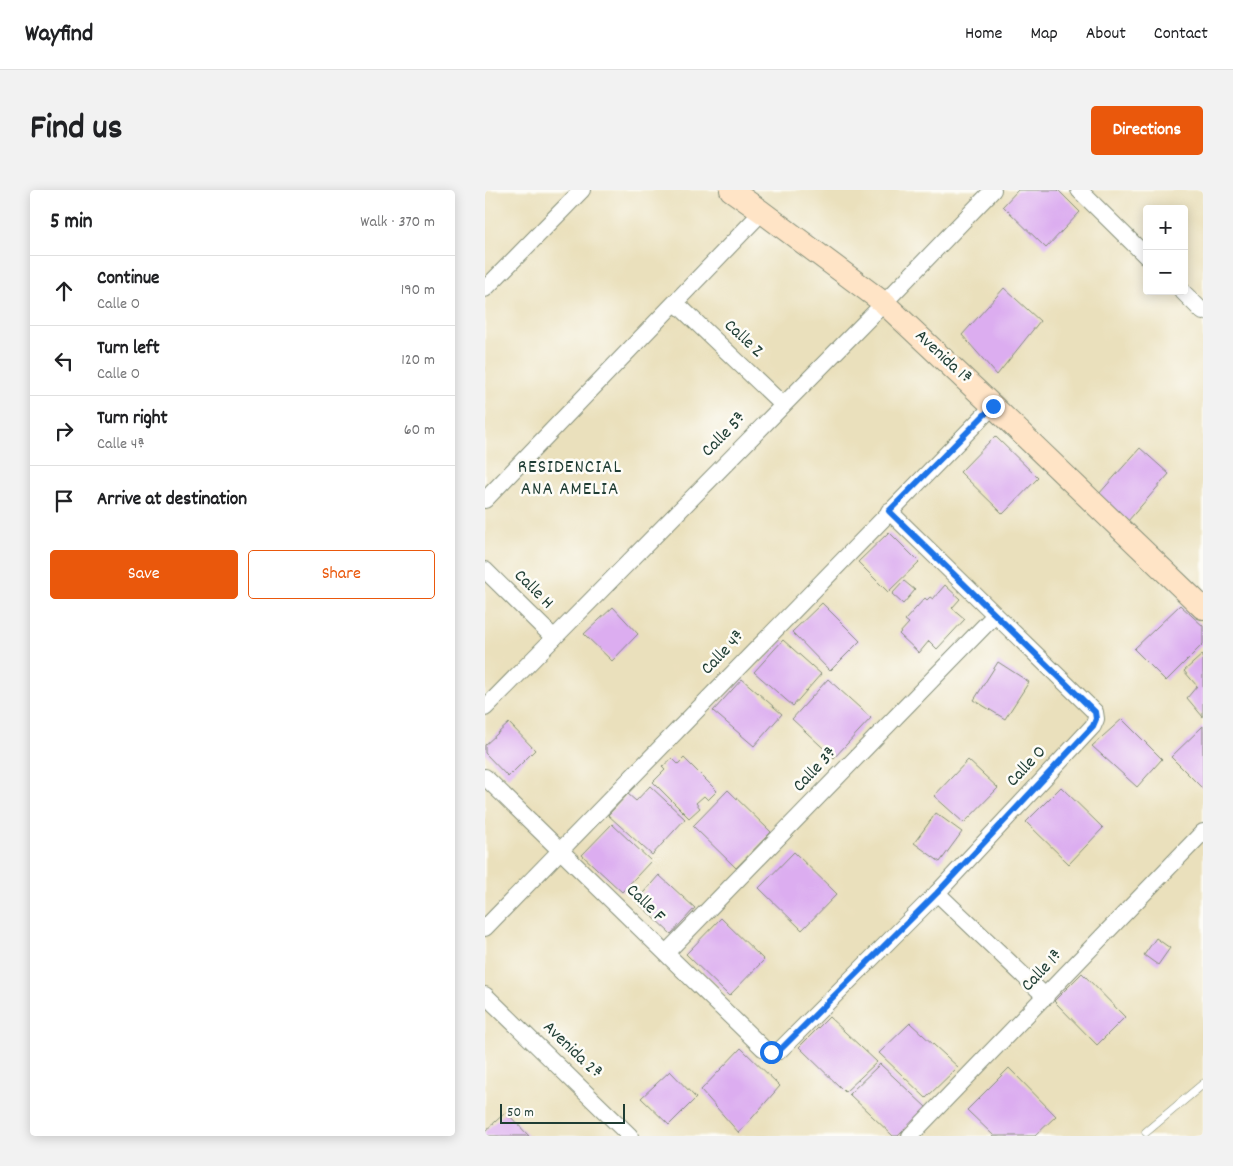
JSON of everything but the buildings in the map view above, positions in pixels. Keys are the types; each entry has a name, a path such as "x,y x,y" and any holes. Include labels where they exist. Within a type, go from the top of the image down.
{"street":[{"path":"485,289 582,190"},
{"name":"Avenida 1ª","path":"731,190 884,303 1203,608"},
{"name":"Calle 5ª","path":"485,708 993,190"},
{"path":"1079,190 1143,253"},
{"path":"485,500 763,212"},
{"path":"1186,295 1203,312"},
{"name":"Calle Z","path":"676,303 783,405"},
{"name":"Calle 4ª","path":"485,928 993,406"},
{"name":"Calle O","path":"779,1051 937,893 1093,726 1096,719 1095,712 889,511"},
{"name":"Calle H","path":"485,570 554,638"},
{"name":"Calle 3ª","path":"666,953 995,615"},
{"name":"Calle F","path":"485,777 763,1048 771,1052 779,1051"},
{"name":"Calle 1ª","path":"910,1136 1203,832"},
{"path":"937,893 1046,996"},
{"name":"Avenida 2ª","path":"485,995 631,1136"}],"lane":[{"path":"1146,1132 1203,1084"}],"district":[{"name":"RESIDENCIAL ANA AMELIA","path":"570,479"}],"route":[{"path":"771,1052 779,1051 937,893 1093,726 1096,719 1095,712 889,511 993,406"}]}
